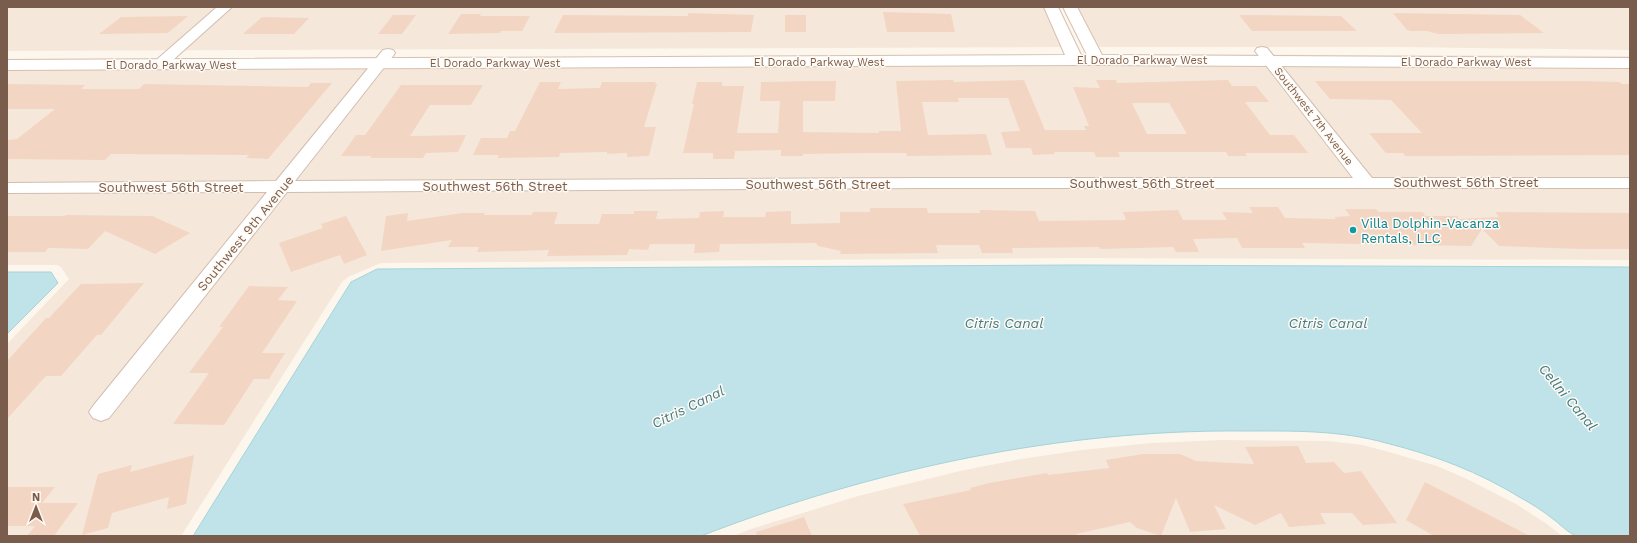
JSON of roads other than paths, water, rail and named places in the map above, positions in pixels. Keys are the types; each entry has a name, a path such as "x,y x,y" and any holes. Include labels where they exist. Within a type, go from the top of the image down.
{"street":[{"path":"165,59 225,7"},
{"path":"1051,7 1073,55"},
{"path":"1070,7 1095,55"},
{"name":"El Dorado Parkway West","path":"1266,56 1630,52"},
{"name":"El Dorado Parkway West","path":"7,55 165,59 1095,55 1266,56 1630,62"},
{"name":"Southwest 7th Avenue","path":"1266,56 1366,182"},
{"name":"Southwest 9th Avenue","path":"101,412 384,58"},
{"name":"El Dorado Parkway West","path":"7,65 165,59"},
{"name":"Southwest 56th Street","path":"7,188 1366,182 1630,183"}],"water":[{"path":"1074,265 1630,267 1630,536 1574,535 1537,508 1489,480 1456,465 1404,448 1369,439 1334,433 1265,431 1177,432 1108,437 1038,446 969,458 901,473 833,491 767,512 701,536 193,536 351,282 377,269"},
{"path":"7,272 51,272 58,283 7,334"}],"place":[{"name":"Villa Dolphin-Vacanza Rentals, LLC","path":"1353,230"}],"water label":[{"name":"Citris Canal","path":"1004,323"},
{"name":"Citris Canal","path":"1328,323"},
{"name":"Cellni Canal","path":"1568,397"},
{"name":"Citris Canal","path":"688,407"}]}
